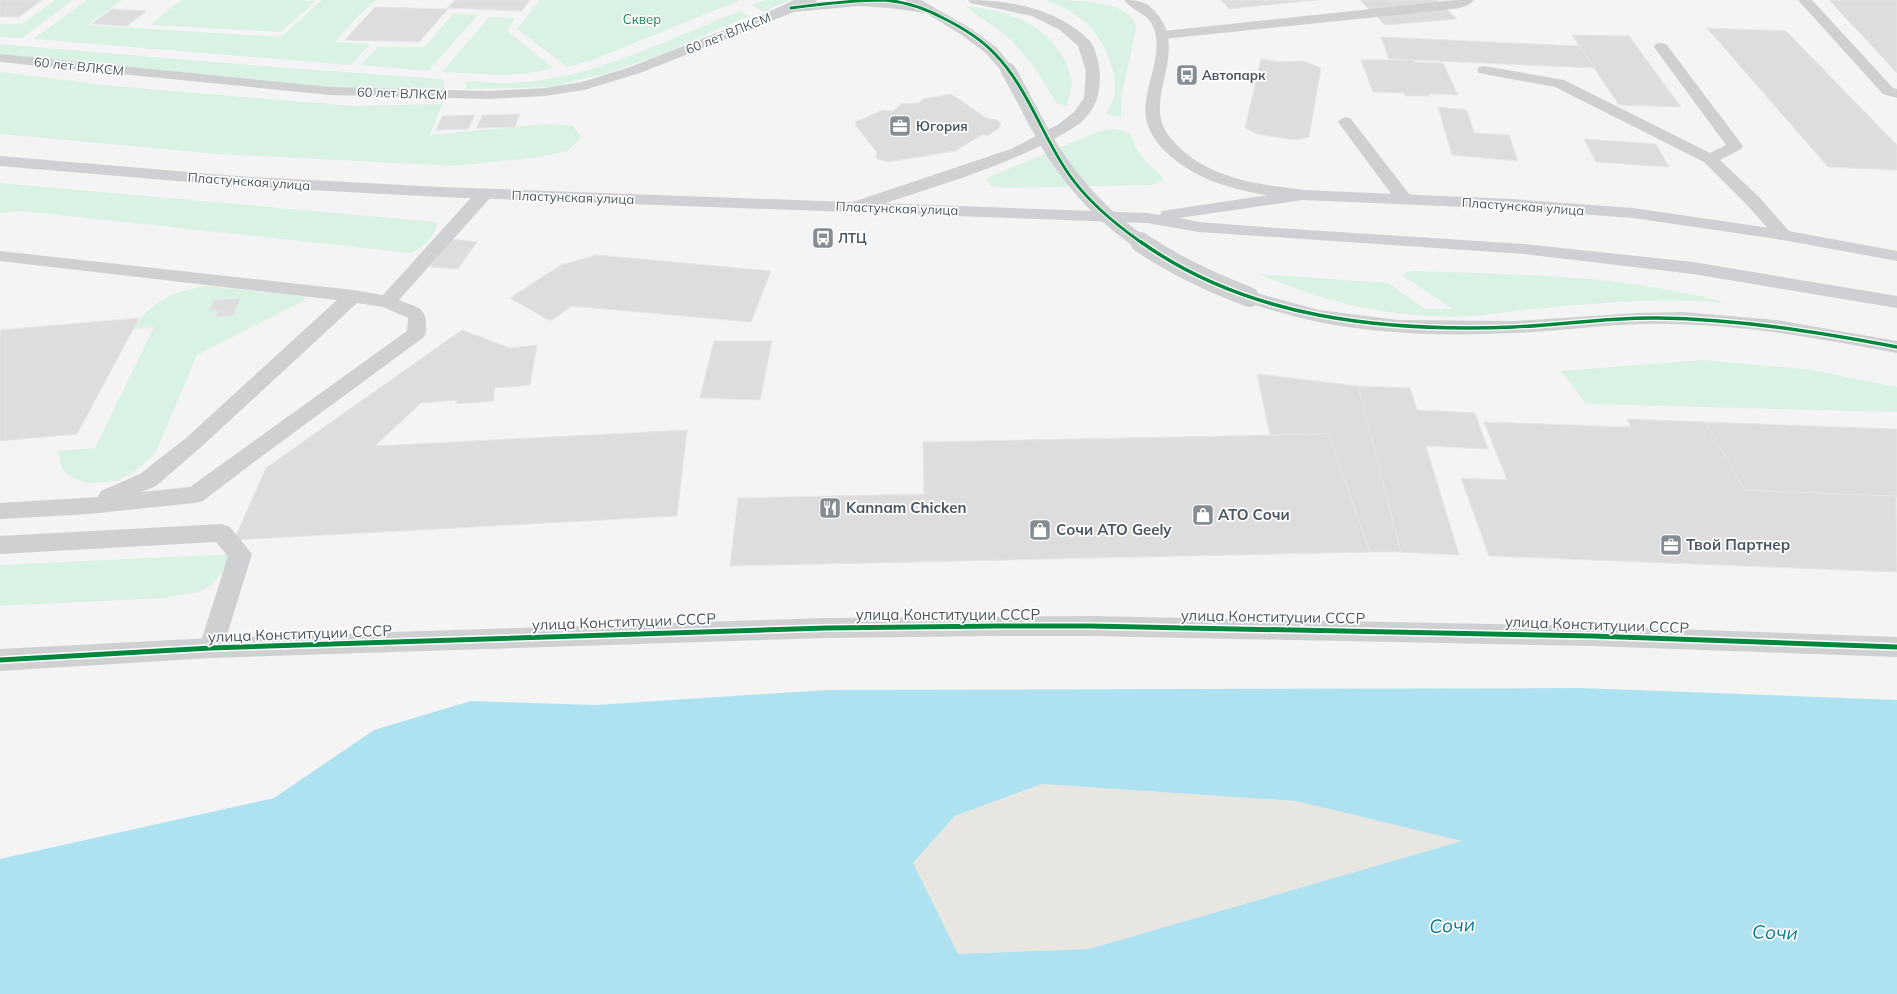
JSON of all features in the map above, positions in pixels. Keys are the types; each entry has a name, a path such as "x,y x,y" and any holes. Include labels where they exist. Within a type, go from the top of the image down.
{"main road":[{"name":"Пластунская улица","path":"0,161 236,181 484,194 1147,218 1199,227 1555,252 1693,268 1897,302"},
{"name":"Пластунская улица","path":"1147,218 1303,195 1512,204 1633,213 1783,235 1897,256"}],"street":[{"path":"791,8 803,0"},
{"path":"791,8 810,0"},
{"path":"791,8 854,1 882,0 925,9"},
{"path":"912,0 925,9 965,31 986,46 1008,70 1024,96 1054,153 1076,183 1107,216 1156,253 1200,278 1249,297 1291,310 1329,318 1375,324 1456,329 1517,327 1584,321 1654,318 1708,319 1809,331 1897,347"},
{"path":"856,207 1017,152 1064,127 1081,114 1091,98 1093,70 1085,44 1065,27 1036,13 975,0"},
{"path":"1132,0 1143,6 1160,22 1164,35 1153,108 1154,123 1162,138 1174,152 1192,166 1219,179 1254,189 1303,195"},
{"path":"1164,35 1444,6 1467,0"},
{"path":"1805,0 1888,91 1897,94"},
{"name":"60 лет ВЛКСМ","path":"0,58 330,91 488,95 545,92 584,86 635,70 791,8"},
{"path":"1661,47 1735,146 1710,160"},
{"path":"1484,70 1559,83 1710,160 1754,202 1783,235"},
{"path":"1346,122 1404,199"},
{"path":"387,302 484,194"},
{"path":"0,256 353,296 387,302 417,314 417,333 242,458 196,495 89,506 0,511"},
{"path":"89,506 148,480 193,442 353,296"},
{"path":"0,545 222,533 240,554 211,648"},
{"name":"улица Конституции СССР","path":"0,660 211,648 826,628 1090,626 1592,636 1897,647"}],"green space":[{"path":"55,0 73,0 22,38 0,37 0,24 22,24"},
{"path":"87,0 122,0 88,25 281,37 322,0 376,0 357,17 335,42 370,44 351,65 33,39"},
{"path":"181,0 316,1 281,32 150,25"},
{"name":"Сквер","path":"540,0 740,0 590,61 567,67 517,29"},
{"path":"764,0 790,0 764,12 751,5"},
{"path":"1046,0 1071,0 1101,4 1114,7 1125,12 1133,19 1136,29 1122,94 1121,117 1106,114 1113,101 1115,85 1111,64 1103,44 1091,27 1084,21 1066,9"},
{"path":"965,6 994,11 1022,20 1045,35 1064,59 1070,73 1072,85 1067,106 1057,104 1033,65 1008,37"},
{"path":"740,11 749,16 665,53 608,73 551,87 466,89 466,81 505,83 536,81 596,67 626,58"},
{"path":"453,14 478,15 428,71 360,65 378,47 425,47"},
{"path":"489,17 515,18 507,31 553,67 540,71 512,75 442,72"},
{"path":"0,44 274,67 442,79 445,89 338,88 0,57"},
{"path":"0,72 113,86 353,106 442,104 430,135 546,124 573,126 581,137 568,151 540,157 455,166 218,154 0,134"},
{"path":"1112,129 1130,134 1140,154 1162,177 1163,181 1151,185 1001,188 990,185 987,180 989,177 1100,131"},
{"path":"0,183 437,222 432,237 421,247 411,253 23,211 0,213"},
{"path":"1406,272 1507,274 1600,280 1662,289 1724,303 1700,301 1629,302 1528,309 1474,316 1425,316 1401,314 1339,302 1306,292 1258,274 1388,283 1425,309 1453,309 1403,276"},
{"path":"206,286 303,296 305,300 197,355 155,454 135,471 117,481 87,483 71,477 62,469 58,451 95,448 154,327 132,329 147,312 164,299 184,291"},
{"path":"1702,360 1813,370 1897,387 1897,412 1586,404 1561,371"},
{"path":"232,554 225,569 211,585 198,592 164,598 0,606 0,565"}],"sand":[{"path":"1042,784 1296,801 1463,841 1089,949 958,955 913,863 955,816"}],"water":[{"name":"Сочи","path":"1580,688 1897,700 1897,994 0,994 0,859 274,798 374,730 471,701 596,705 827,690","holes":["1042,784 1296,801 1462,841 1089,949 958,954 913,863 955,816"]}],"building":[{"path":"0,0 42,0 19,17 0,17"},
{"path":"455,0 530,0 522,11 449,8 419,42 345,40 375,7 446,9"},
{"path":"1221,0 1317,0 1229,9"},
{"path":"1360,0 1437,0 1457,19 1385,25"},
{"path":"1829,0 1897,0 1897,73"},
{"path":"112,9 146,11 127,26 92,24"},
{"path":"1707,28 1786,31 1897,145 1897,170 1828,167"},
{"path":"1572,35 1629,36 1681,107 1619,105"},
{"path":"1381,37 1579,46 1595,68 1389,59"},
{"path":"1261,59 1281,62 1303,61 1321,68 1309,137 1295,140 1257,134 1245,128"},
{"path":"1361,60 1413,60 1414,62 1443,63 1458,95 1429,94 1430,96 1405,96 1405,93 1373,92"},
{"path":"951,94 988,119 997,120 1001,124 999,128 987,136 983,134 955,151 888,162 877,159 877,152 856,126 855,122 883,110 893,111 901,104 919,103 923,99"},
{"path":"1438,107 1467,110 1474,133 1509,135 1518,161 1452,155"},
{"path":"520,114 515,127 477,128 482,115"},
{"path":"475,115 468,129 436,130 442,116"},
{"path":"1584,139 1656,144 1669,167 1596,162"},
{"path":"450,239 477,242 458,269 430,267"},
{"path":"597,255 771,271 751,322 572,306 550,321 510,298 561,265"},
{"path":"241,298 233,315 215,317 218,310 209,311 214,300"},
{"path":"139,318 77,434 0,441 0,330"},
{"path":"462,330 510,348 537,345 530,385 495,388 493,401 455,404 457,400 421,403 375,446 687,430 677,516 234,540 266,468"},
{"path":"714,341 772,341 760,400 700,398"},
{"path":"1257,374 1358,386 1401,552 1370,552 1328,434 1270,435"},
{"path":"1358,386 1410,388 1417,410 1475,413 1488,449 1426,446 1459,555 1401,552"},
{"path":"1627,419 1705,422 1745,490 1896,496 1897,572 1489,556 1461,478 1507,480 1484,422 1631,427"},
{"path":"1705,422 1897,429 1897,498 1896,496 1745,490"},
{"path":"1328,434 1370,552 730,566 738,498 924,494 923,442"}],"cycle path":[{"path":"791,8 849,1 884,0 898,2 926,10 953,23 989,48 1003,64 1029,104 1054,151 1068,173 1076,184 1103,212 1149,248 1182,268 1236,293 1275,305 1314,315 1354,322 1434,328 1514,327 1639,318 1717,321 1807,331 1897,347"},
{"path":"0,660 211,648 826,628 998,626 1090,626 1592,636 1897,647"}],"place":[{"name":"Автопарк","path":"1187,75"},
{"name":"Югория","path":"900,126"},
{"name":"ЛТЦ","path":"823,238"},
{"name":"Kannam Chicken","path":"830,508"},
{"name":"АТО Сочи","path":"1203,515"},
{"name":"Сочи АТО Geely","path":"1040,530"},
{"name":"Твой Партнер","path":"1671,545"}]}
